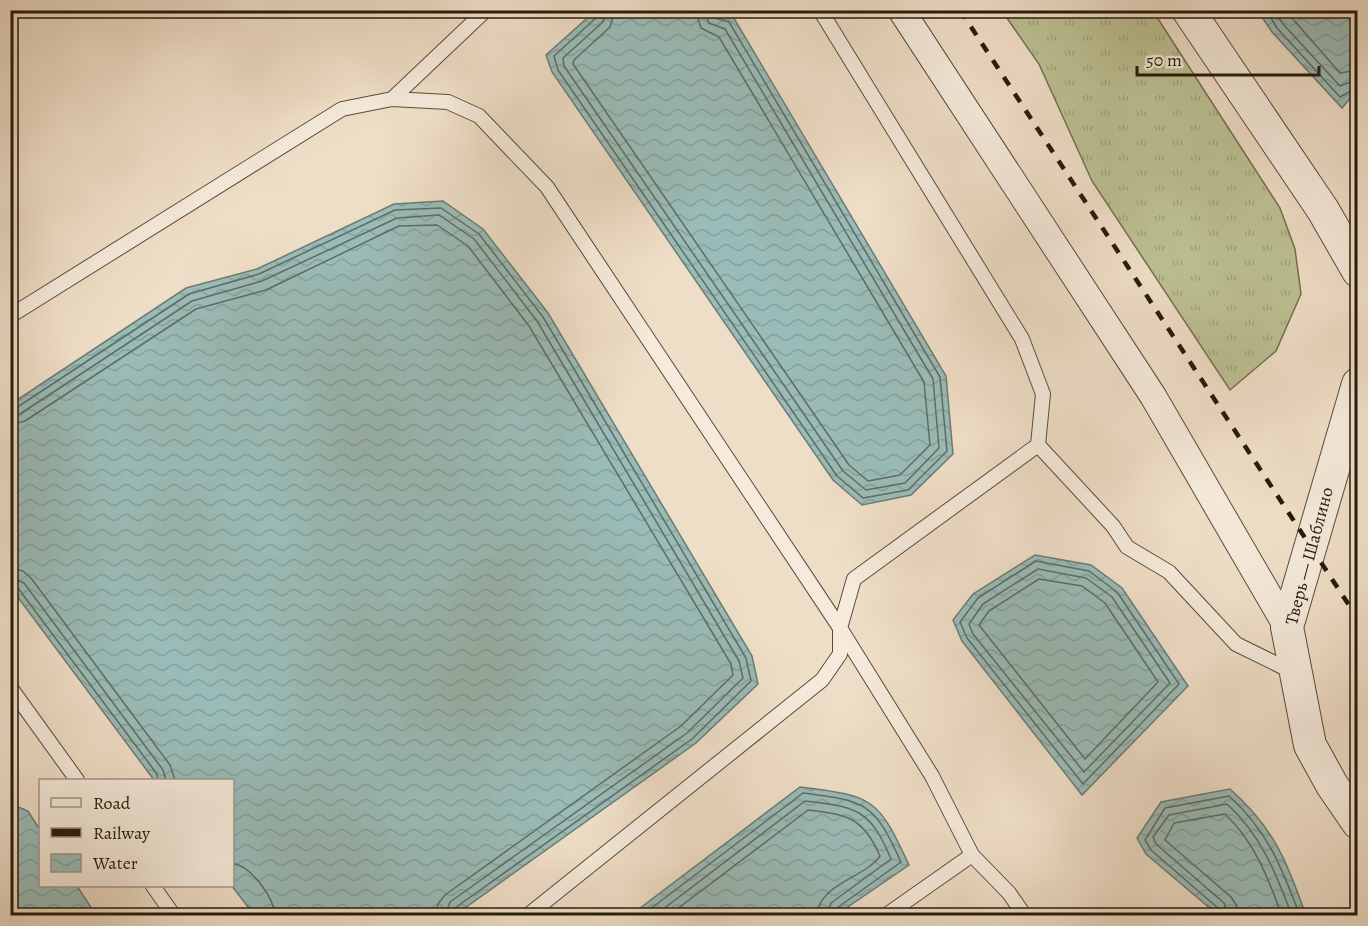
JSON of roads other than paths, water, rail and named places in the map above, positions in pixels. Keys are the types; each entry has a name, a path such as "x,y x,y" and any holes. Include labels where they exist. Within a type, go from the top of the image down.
{"street":[{"path":"901,10 1153,396 1287,627"},
{"path":"1188,10 1323,210 1358,271"},
{"name":"Тверь — Шаблино","path":"1358,384 1351,426 1287,627 1294,673 1310,745 1332,785 1358,823"}],"lane":[{"path":"392,99 486,10"},
{"path":"820,10 1022,339 1043,394 1038,445 1105,518 1127,546 1169,572 1236,645 1294,673"},
{"path":"10,316 342,109 392,99 448,102 479,116 547,186 840,628 932,776 972,855 1009,893 1025,915"},
{"path":"527,915 822,680 840,654 840,628 854,579 1038,445"},
{"path":"10,687 76,779"},
{"path":"885,915 972,855"},
{"path":"154,887 174,915"}],"water":[{"path":"595,11 687,11 732,15 946,376 953,454 911,495 862,505 833,480 552,72 546,55"},
{"path":"1258,11 1357,11 1357,90 1342,108 1272,32"},
{"path":"443,201 483,229 548,313 752,656 758,684 696,743 455,915 254,915 233,887 234,779 153,779 11,588 11,404 186,288 257,269 394,204"},
{"path":"1035,555 1091,565 1122,588 1188,686 1082,795 962,641 953,620 973,594"},
{"path":"800,787 844,794 871,804 889,826 909,865 836,915 631,915"},
{"path":"1230,789 1269,832 1285,862 1306,915 1218,915 1146,854 1137,838 1161,802"},
{"path":"11,804 28,811 39,828 39,887 78,887 96,915 11,915"}],"railway":[{"path":"960,10 1358,619"}]}
